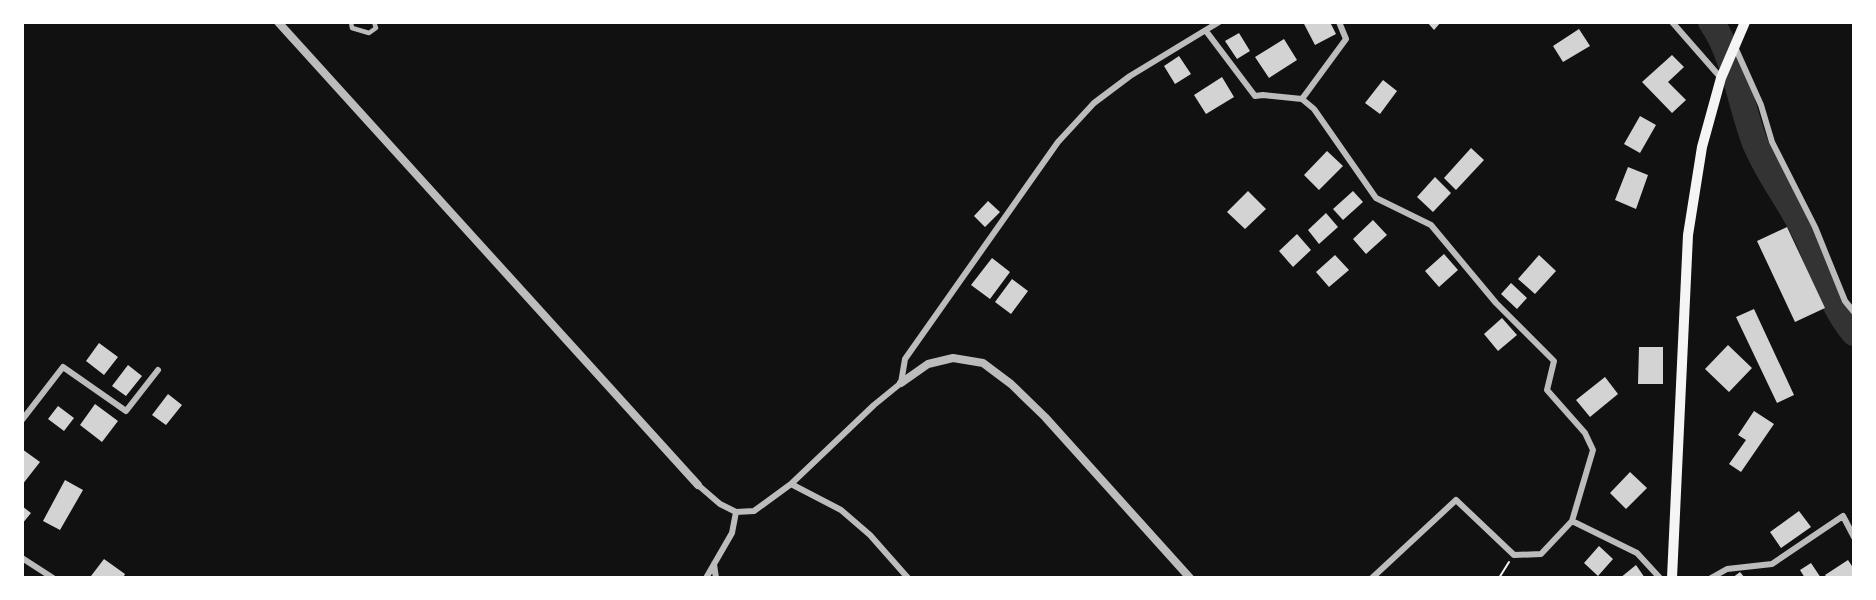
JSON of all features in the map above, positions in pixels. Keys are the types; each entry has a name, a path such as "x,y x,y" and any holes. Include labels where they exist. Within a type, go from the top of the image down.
{"main road":[{"path":"1672,578 1688,235 1701,147 1721,78 1745,22"}],"street":[{"path":"278,22 698,485 720,504 736,512 754,511 791,484 874,405 902,383 928,364 953,358 982,363 1011,384 1045,417 1190,578"},
{"path":"351,22 352,28 369,33 376,28 374,22"},
{"path":"902,383 905,359 1058,142 1094,103 1130,76 1219,22"},
{"path":"1302,99 1346,39 1339,22"},
{"path":"1672,22 1721,78"},
{"path":"1206,31 1256,96 1302,99 1314,109 1376,198 1431,225 1496,303 1554,361 1547,390 1585,433 1593,450 1572,521 1541,554 1514,555 1456,500 1372,578"},
{"path":"1734,46 1761,105 1772,141 1815,227 1845,301 1854,312"},
{"path":"22,420 63,367 126,411 158,369"},
{"path":"791,484 840,510 870,535 908,578"},
{"path":"706,578 732,533 736,512"},
{"path":"1711,578 1727,569 1772,564 1843,516 1854,537"},
{"path":"1572,521 1637,553 1660,578"},
{"path":"22,558 53,578"},
{"path":"714,563 716,578"}],"path":[{"path":"1499,578 1514,555"}],"building":[{"path":"1303,22 1330,22 1336,34 1315,45"},
{"path":"1427,22 1441,22 1434,30"},
{"path":"1579,29 1590,46 1563,62 1553,46"},
{"path":"1239,33 1250,51 1237,59 1225,41"},
{"path":"1284,39 1297,60 1269,78 1255,57"},
{"path":"1672,55 1684,67 1668,82 1686,100 1672,113 1642,82"},
{"path":"1179,56 1191,74 1175,84 1164,66"},
{"path":"1222,77 1234,97 1206,114 1194,95"},
{"path":"1383,80 1397,91 1380,114 1365,103"},
{"path":"1640,116 1656,125 1640,153 1624,144"},
{"path":"1471,148 1484,160 1456,190 1444,178"},
{"path":"1327,151 1343,166 1319,190 1304,175"},
{"path":"1628,167 1648,175 1636,209 1615,200"},
{"path":"1435,177 1451,193 1433,212 1417,197"},
{"path":"1248,191 1266,209 1245,229 1227,212"},
{"path":"1353,191 1363,202 1343,220 1333,209"},
{"path":"988,201 1000,212 985,227 974,216"},
{"path":"1326,213 1338,227 1319,244 1308,230"},
{"path":"1373,220 1387,235 1366,254 1353,239"},
{"path":"1787,227 1825,308 1795,322 1757,241"},
{"path":"1297,234 1311,250 1293,267 1279,251"},
{"path":"1444,254 1458,270 1439,287 1425,271"},
{"path":"1335,255 1349,270 1329,287 1316,272"},
{"path":"1539,255 1556,271 1535,294 1518,279"},
{"path":"992,258 1010,272 990,299 971,285"},
{"path":"1012,279 1028,291 1011,314 995,302"},
{"path":"1511,283 1527,298 1517,309 1501,294"},
{"path":"1754,309 1794,395 1777,403 1736,317"},
{"path":"1502,318 1517,335 1498,351 1484,334"},
{"path":"99,343 118,357 104,375 86,361"},
{"path":"1728,345 1752,368 1729,392 1705,369"},
{"path":"1639,347 1663,347 1663,384 1638,384"},
{"path":"128,365 142,376 126,396 112,386"},
{"path":"1605,377 1618,394 1590,417 1576,400"},
{"path":"168,394 182,405 166,425 152,415"},
{"path":"95,404 118,421 102,442 80,425"},
{"path":"58,406 74,418 64,431 48,419"},
{"path":"1754,411 1774,424 1741,472 1729,464 1746,440 1738,435"},
{"path":"22,449 40,462 22,485"},
{"path":"1630,472 1647,488 1626,509 1610,493"},
{"path":"65,480 83,490 60,530 43,521"},
{"path":"22,506 31,513 22,524"},
{"path":"1799,511 1811,527 1781,548 1770,532"},
{"path":"1599,546 1613,559 1598,576 1584,563"},
{"path":"104,559 125,574 123,578 93,578 91,576"},
{"path":"1848,560 1854,569 1854,578 1827,578 1825,575"},
{"path":"1811,563 1821,578 1805,578 1800,570"},
{"path":"1636,565 1645,578 1620,578"},
{"path":"1740,572 1745,578 1732,578"}],"waterway":[{"path":"1711,22 1726,50 1760,155 1800,223 1832,298 1854,333"}]}
